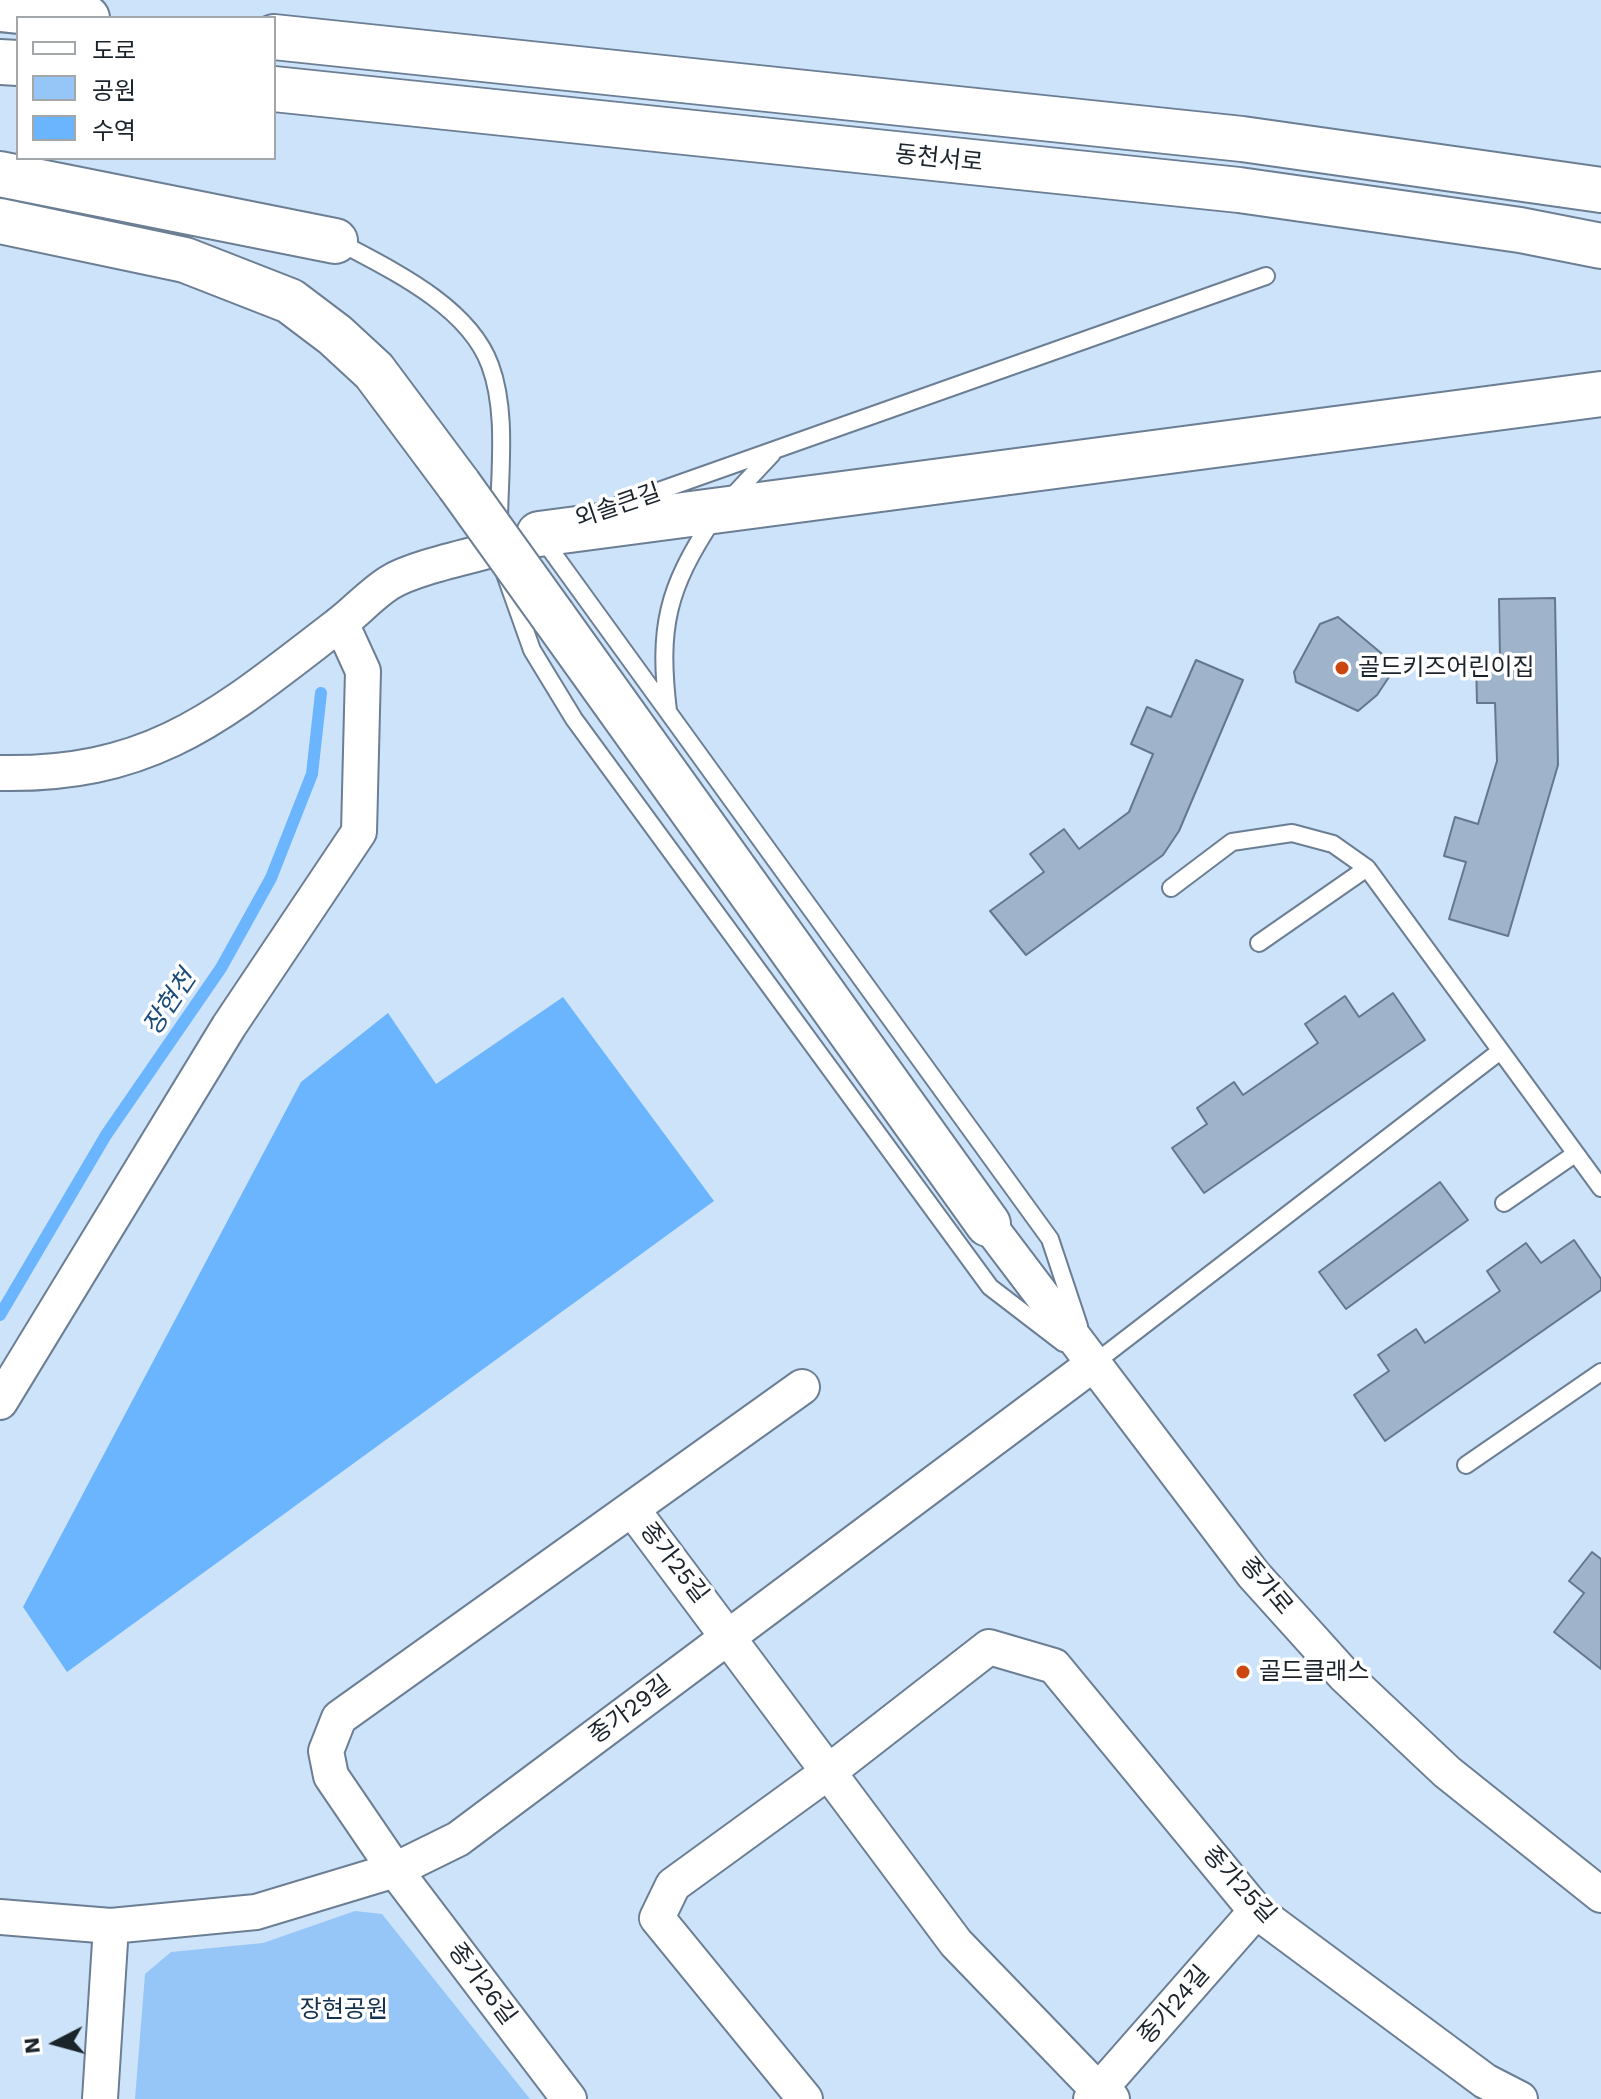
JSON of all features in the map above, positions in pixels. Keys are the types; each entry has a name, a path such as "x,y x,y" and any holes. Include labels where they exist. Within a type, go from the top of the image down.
{"main road":[{"path":"0,9 68,16"},
{"path":"276,37 1242,139 1601,190"},
{"name":"동천서로","path":"276,89 1239,190 1505,228 1601,246"},
{"path":"0,174 335,241"},
{"path":"0,221 185,260 290,301 335,335 374,371 988,1224"},
{"path":"519,541 719,510 1601,394"}],"street":[{"name":"외솔큰길","path":"0,773 40,773 106,765 166,743 221,715 391,581 519,541"},
{"path":"0,1402 229,1026 359,832 363,671 341,623"},
{"name":"종가로","path":"988,1224 1253,1574 1345,1676 1447,1772 1601,1895"},
{"name":"종가29길","path":"0,1917 111,1926 256,1912 395,1870 458,1839 1092,1365"},
{"name":"종가26길","path":"569,2099 395,1870 331,1776 326,1751 339,1718 802,1387"},
{"name":"종가25길","path":"632,1509 956,1943 1101,2096"},
{"name":"종가25길","path":"827,1773 989,1647 1054,1666 1256,1911 1485,2081 1520,2099"},
{"path":"805,2099 657,1918 673,1885 827,1773"},
{"name":"종가24길","path":"1101,2096 1256,1911"},
{"path":"100,2099 111,1926"}],"lane":[{"path":"335,241 420,285 462,322 490,364 519,541 510,595 532,650 574,719 990,1287 1092,1365"},
{"name":"외솔큰길","path":"519,541 1266,276"},
{"path":"668,713 662,661 666,615 685,562 719,510 776,450"},
{"path":"519,541 668,713 1050,1239 1092,1365"},
{"path":"1171,888 1232,842 1292,833 1333,844 1367,868 1601,1188"},
{"path":"1259,943 1367,868"},
{"path":"1092,1365 1499,1052"},
{"path":"1504,1203 1575,1154"},
{"path":"1466,1465 1601,1372"}],"green space":[{"name":"장현공원","path":"355,1911 382,1914 530,2099 135,2099 145,1974 171,1952 263,1943"}],"water":[{"path":"563,997 714,1201 67,1672 23,1607 301,1082 388,1013 436,1084"}],"building":[{"path":"1555,598 1558,765 1508,936 1449,919 1466,862 1444,856 1455,817 1478,824 1497,761 1495,703 1477,703 1476,660 1500,659 1499,599"},
{"name":"골드키즈어린이집","path":"1338,617 1381,653 1388,663 1389,677 1377,695 1358,711 1296,682 1294,672 1320,624"},
{"path":"1196,660 1243,680 1179,831 1163,855 1026,955 990,911 1044,872 1030,854 1064,829 1079,849 1129,812 1153,754 1131,744 1147,707 1171,717"},
{"path":"1393,993 1425,1040 1204,1193 1172,1148 1207,1124 1197,1108 1234,1082 1243,1095 1318,1043 1305,1024 1345,996 1359,1017"},
{"path":"1440,1182 1468,1220 1346,1309 1319,1272"},
{"path":"1574,1240 1601,1279 1601,1290 1385,1441 1354,1395 1389,1371 1378,1355 1416,1329 1425,1343 1500,1291 1487,1271 1526,1243 1541,1263"},
{"path":"1592,1552 1601,1559 1601,1669 1554,1632 1584,1593 1569,1581"}],"waterway":[{"name":"장현천","path":"0,1315 106,1135 221,968 271,878 312,774 321,693"}],"place":[{"name":"골드키즈어린이집","path":"1342,668"},
{"name":"골드클래스","path":"1243,1672"}]}
